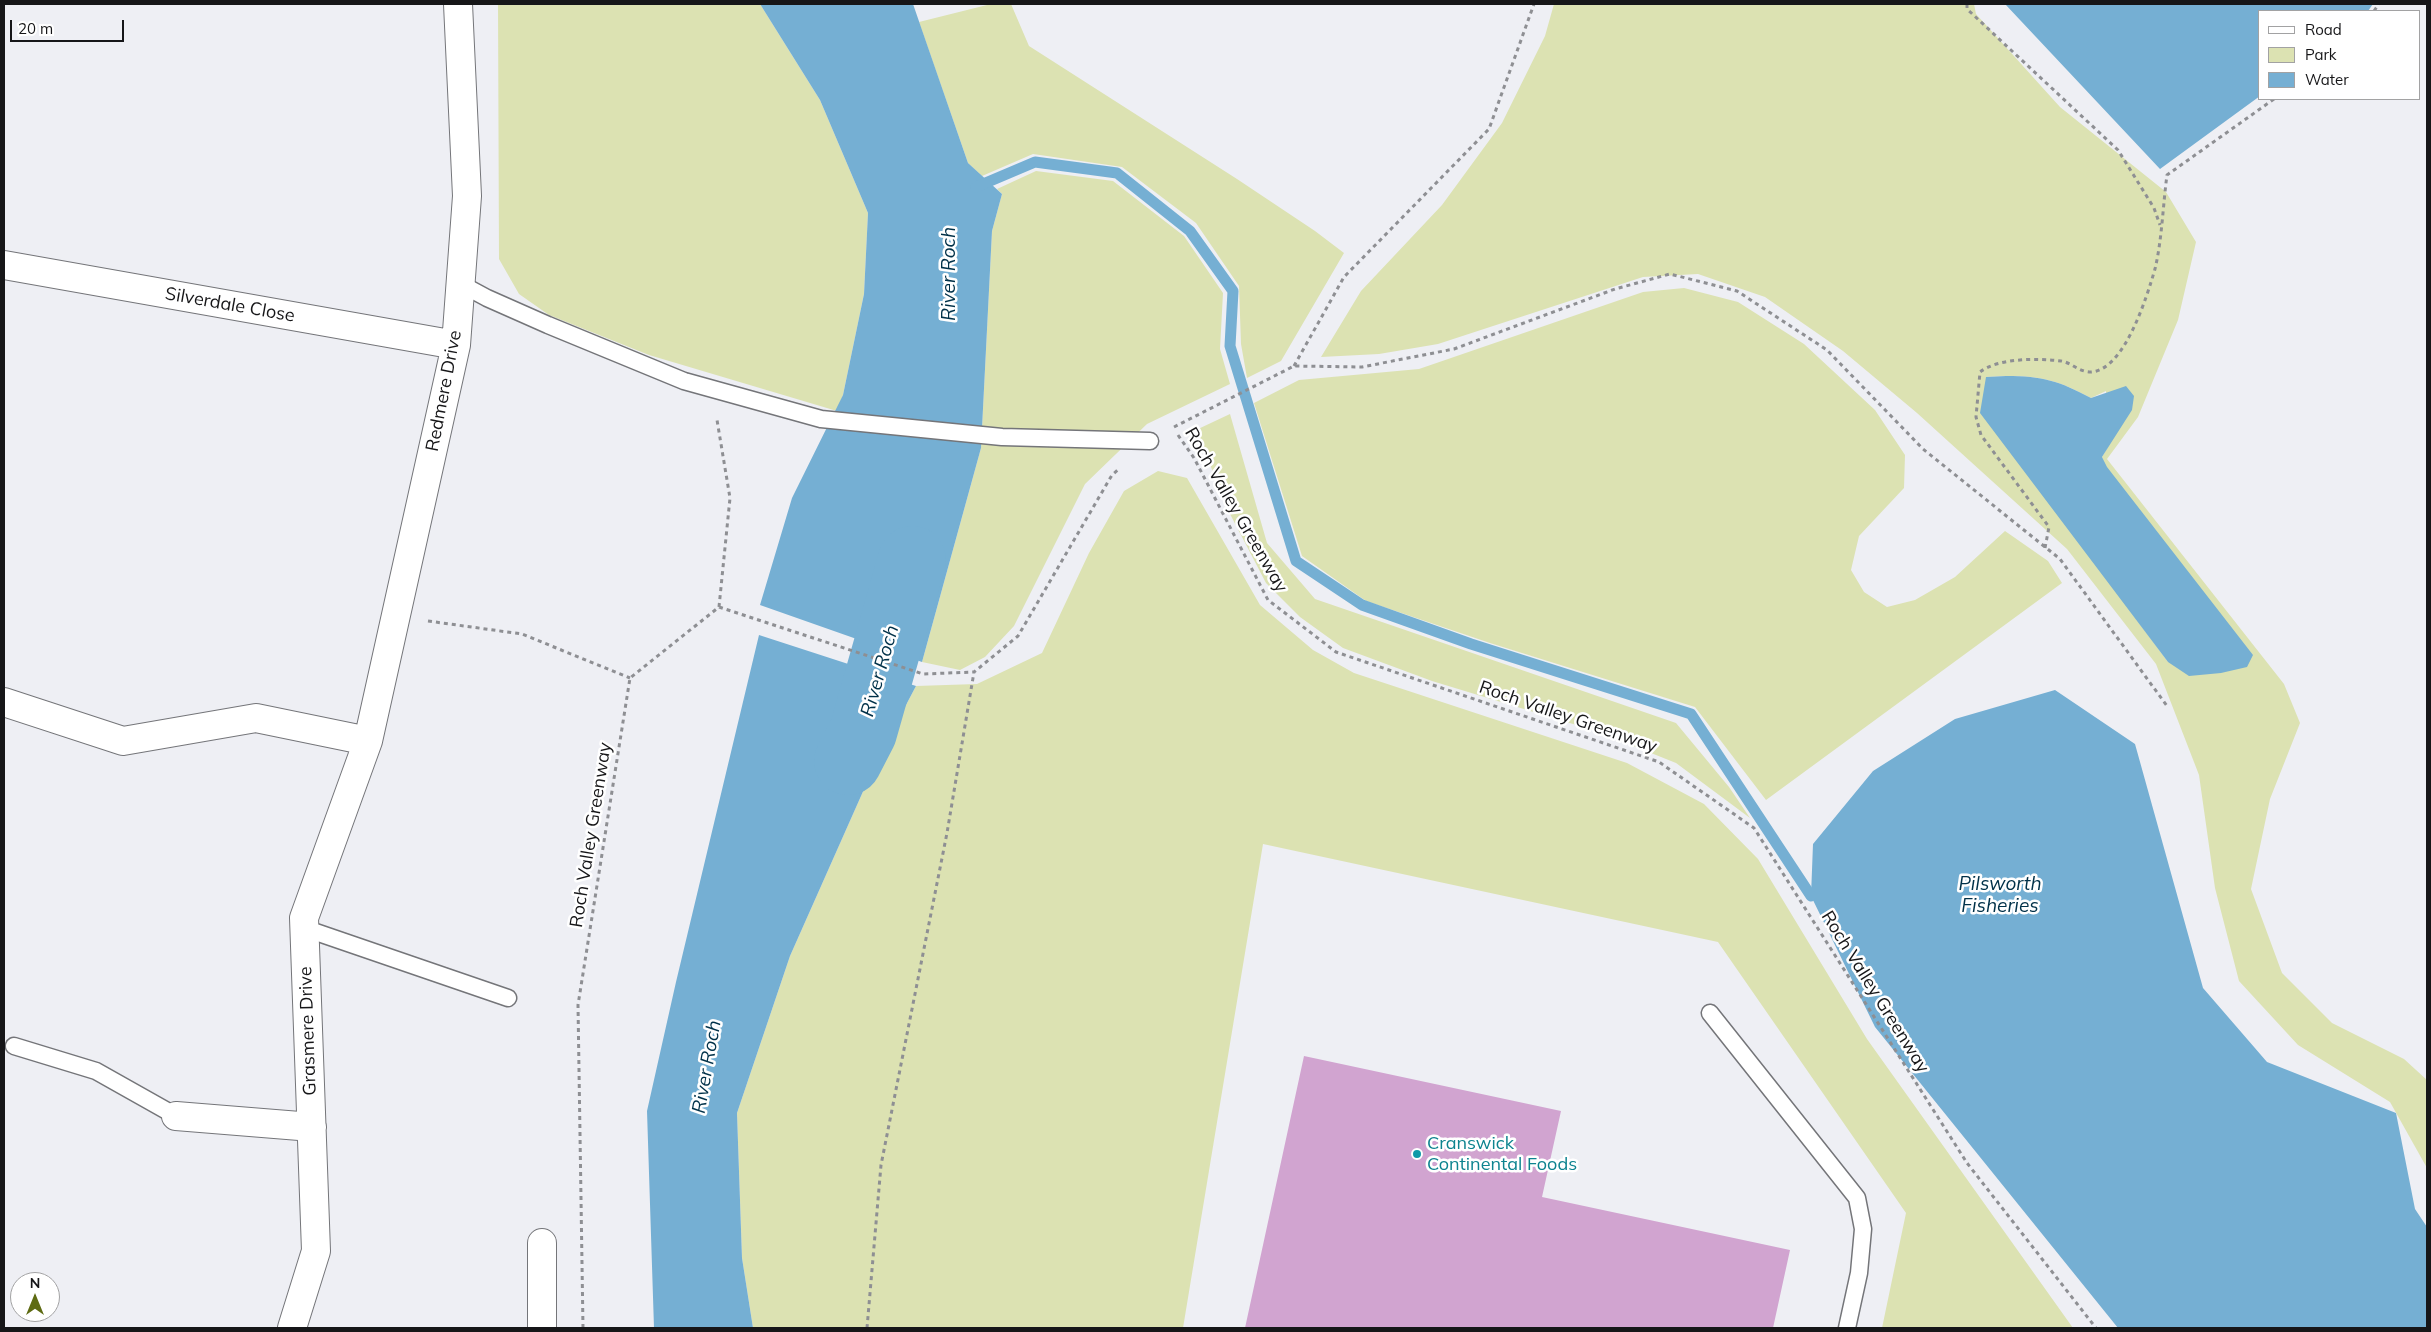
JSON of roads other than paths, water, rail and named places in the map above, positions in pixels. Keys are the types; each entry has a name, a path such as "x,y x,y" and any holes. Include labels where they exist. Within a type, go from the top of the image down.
{"street":[{"name":"Redmere Drive","path":"368,741 394,617 456,345 467,196 458,4"},
{"name":"Silverdale Close","path":"4,265 456,345"},
{"path":"4,702 123,741 256,718 368,741"},
{"name":"Grasmere Drive","path":"292,1328 316,1251 304,918 368,741"},
{"path":"176,1116 312,1127"},
{"path":"542,1243 542,1328"}],"lane":[{"path":"461,284 487,298 548,325 684,381 820,419 1002,437 1150,441"},
{"path":"304,928 508,998"},
{"path":"1710,1013 1857,1198 1862,1229 1859,1273 1847,1328"},
{"path":"14,1046 96,1071 176,1116"}],"water":[{"path":"760,4 913,4 968,163 1002,194 992,231 981,448 922,662 760,605 792,498 843,395 864,294 868,213 820,100"},
{"path":"2005,4 2373,4 2369,10 2258,10 2258,97 2160,169"},
{"path":"1986,377 2041,378 2069,387 2091,398 2126,386 2134,396 2132,410 2102,457 2107,467 2253,655 2247,667 2221,673 2189,676 2168,662 1980,413"},
{"path":"759,635 916,686 877,760 790,956 737,1113 742,1258 753,1328 654,1328 647,1111"},
{"name":"Pilsworth Fisheries","path":"2055,690 2135,744 2203,988 2267,1062 2396,1113 2415,1209 2427,1227 2427,1328 2118,1328 1875,1027 1811,896 1813,844 1873,771 1955,719"}],"waterway":[{"path":"976,187 1035,162 1117,173 1190,231 1233,291 1230,346 1296,561 1362,605 1471,644 1691,714 1811,896"},
{"name":"River Roch","path":"848,761 863,732 912,560"}],"place":[{"name":"Cranswick Continental Foods","path":"1417,1154"}]}
